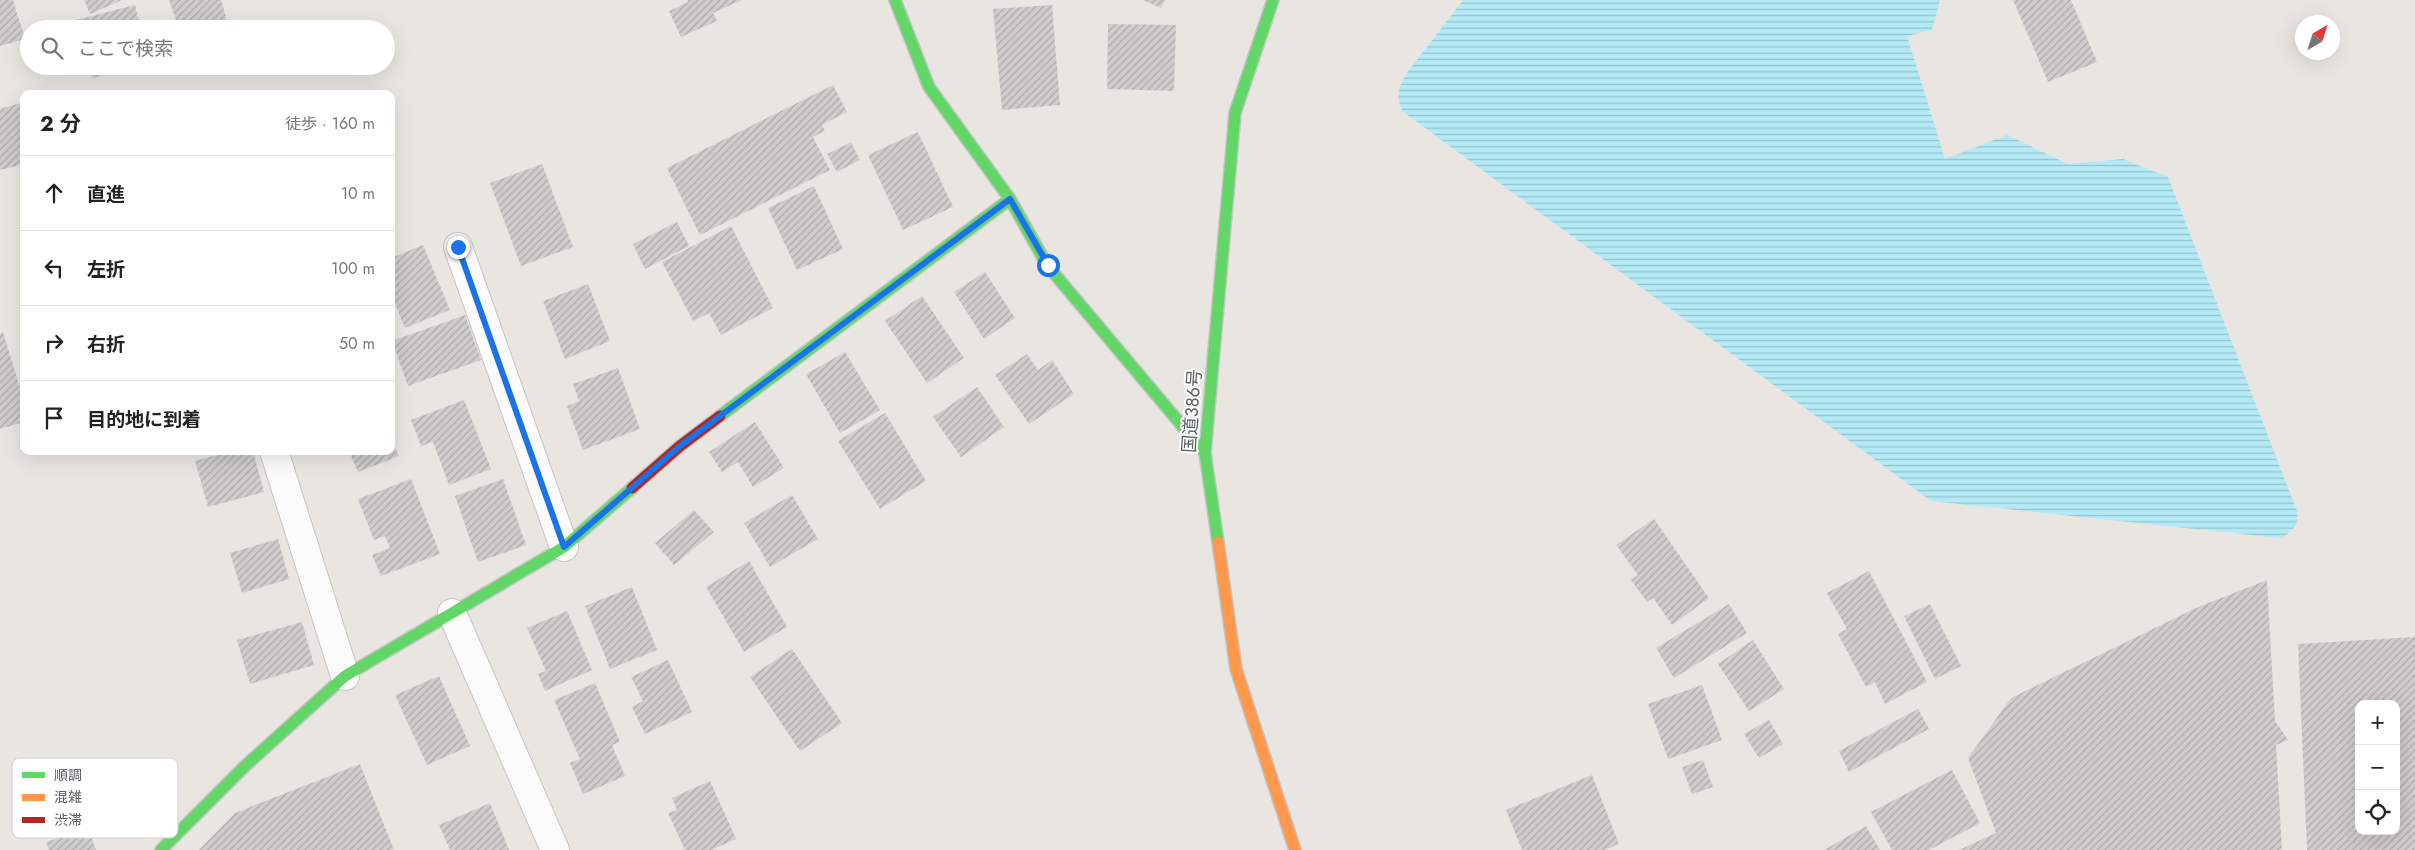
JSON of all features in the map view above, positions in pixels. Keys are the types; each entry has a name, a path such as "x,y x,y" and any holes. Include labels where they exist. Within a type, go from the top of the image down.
{"main road":[{"path":"895,0 929,87 1010,199 1048,265 1205,453"},
{"name":"国道386号","path":"1273,0 1235,114 1205,453 1236,669 1295,850"},
{"path":"178,833 246,766 345,676 564,547 680,446 1010,199"},
{"path":"161,850 173,838"}],"street":[{"path":"458,247 564,547"},
{"path":"275,455 345,676"},
{"path":"452,613 555,850"}],"water":[{"path":"1463,0 1940,0 1932,30 1907,36 1945,159 2007,135 2068,164 2123,159 2168,177 2297,511 2296,524 2288,534 2280,538 1931,501 1402,111 1398,99 1399,88 1406,74"}],"building":[{"path":"0,0 13,0 20,23 20,40 0,46"},
{"path":"84,0 122,0 90,14"},
{"path":"169,0 221,0 227,20 176,20"},
{"path":"687,0 742,0 713,13 717,21 681,37 669,11 688,2"},
{"path":"1143,0 1165,0 1161,8"},
{"path":"2013,0 2071,0 2097,62 2048,82"},
{"path":"135,5 139,20 76,20"},
{"path":"1052,5 1060,105 1002,110 993,9"},
{"path":"1108,24 1176,25 1174,91 1107,89"},
{"path":"91,75 104,75 92,78"},
{"path":"833,85 847,112 822,125 825,131 813,137 830,170 700,235 667,168"},
{"path":"20,103 20,165 0,170 0,109"},
{"path":"918,132 953,207 903,230 868,155"},
{"path":"851,142 860,160 837,172 827,154"},
{"path":"542,164 573,247 521,266 490,183"},
{"path":"814,186 843,249 797,270 768,208"},
{"path":"677,222 689,246 645,269 633,244"},
{"path":"731,226 773,308 721,335 709,313 693,321 662,262"},
{"path":"423,245 450,310 405,328 395,304 395,256"},
{"path":"985,272 1015,318 984,339 954,292"},
{"path":"588,284 610,341 565,359 543,301"},
{"path":"922,296 964,358 927,383 885,321"},
{"path":"465,315 481,360 408,386 395,349 395,340"},
{"path":"3,332 20,388 20,423 0,429 0,334"},
{"path":"845,352 880,410 840,433 806,374"},
{"path":"1027,354 1038,370 1052,360 1074,394 1029,424 995,375"},
{"path":"618,368 640,429 583,450 567,406 579,401 573,384"},
{"path":"977,387 1004,427 961,457 933,417"},
{"path":"464,400 491,469 449,485 433,442 421,446 411,420"},
{"path":"885,413 926,481 880,509 838,441"},
{"path":"755,422 784,468 753,487 738,462 722,472 709,452"},
{"path":"395,447 399,456 358,472 351,455 395,455"},
{"path":"217,455 254,455 264,492 208,507 195,461"},
{"path":"411,479 440,554 381,576 372,555 390,548 385,536 374,540 358,499"},
{"path":"503,479 526,545 478,562 455,496"},
{"path":"792,495 818,539 770,567 744,523"},
{"path":"694,510 714,532 674,565 655,543"},
{"path":"1654,519 1709,598 1672,625 1653,598 1647,602 1631,580 1638,575 1616,545"},
{"path":"278,539 289,579 242,593 230,553"},
{"path":"749,561 787,627 744,652 706,587"},
{"path":"1869,571 1927,682 1885,704 1875,682 1866,687 1838,634 1847,629 1827,593"},
{"path":"2267,580 2275,721 2288,740 2276,745 2282,850 1959,850 1996,833 1968,758 2011,698 2196,608"},
{"path":"632,587 657,650 610,669 585,606"},
{"path":"1729,604 1747,633 1674,678 1656,648"},
{"path":"1930,604 1961,666 1935,679 1904,616"},
{"path":"567,611 592,670 545,691 538,674 546,671 527,628"},
{"path":"302,622 314,665 250,684 237,640"},
{"path":"2415,637 2415,850 2307,850 2298,644"},
{"path":"1753,640 1784,689 1749,711 1718,664"},
{"path":"792,649 842,723 800,751 750,677"},
{"path":"668,660 692,712 645,734 632,707 643,701 631,677"},
{"path":"439,676 470,746 427,765 395,695"},
{"path":"595,683 620,742 612,745 625,776 583,794 570,763 580,759 554,700"},
{"path":"1702,685 1722,740 1668,759 1648,704"},
{"path":"1918,709 1929,729 1849,772 1839,751"},
{"path":"1769,720 1783,744 1759,758 1744,734"},
{"path":"1703,760 1713,787 1692,794 1682,767"},
{"path":"360,764 394,850 199,850 235,813"},
{"path":"1952,770 1980,823 1929,850 1892,850 1871,812"},
{"path":"1592,775 1619,844 1604,850 1522,850 1506,810"},
{"path":"710,781 736,839 711,850 685,850 668,813 677,810 672,798"},
{"path":"490,803 509,850 450,850 439,825"},
{"path":"1866,826 1880,850 1824,850"},
{"path":"58,838 92,838 96,850 49,850 46,842"}],"traffic: fast":[{"path":"895,0 929,87 1010,199 1047,265 1205,453"},
{"path":"1218,542 1205,453 1235,113 1273,0"},
{"path":"720,416 1010,199"},
{"path":"178,833 245,766 345,676 564,547 632,488"},
{"path":"161,850 173,838"}],"traffic: slow":[{"path":"1218,542 1236,669 1295,850"}],"traffic: jam":[{"path":"632,488 680,446 720,416"}],"route":[{"path":"458,247 564,547 680,446 1010,199 1048,265"}]}
